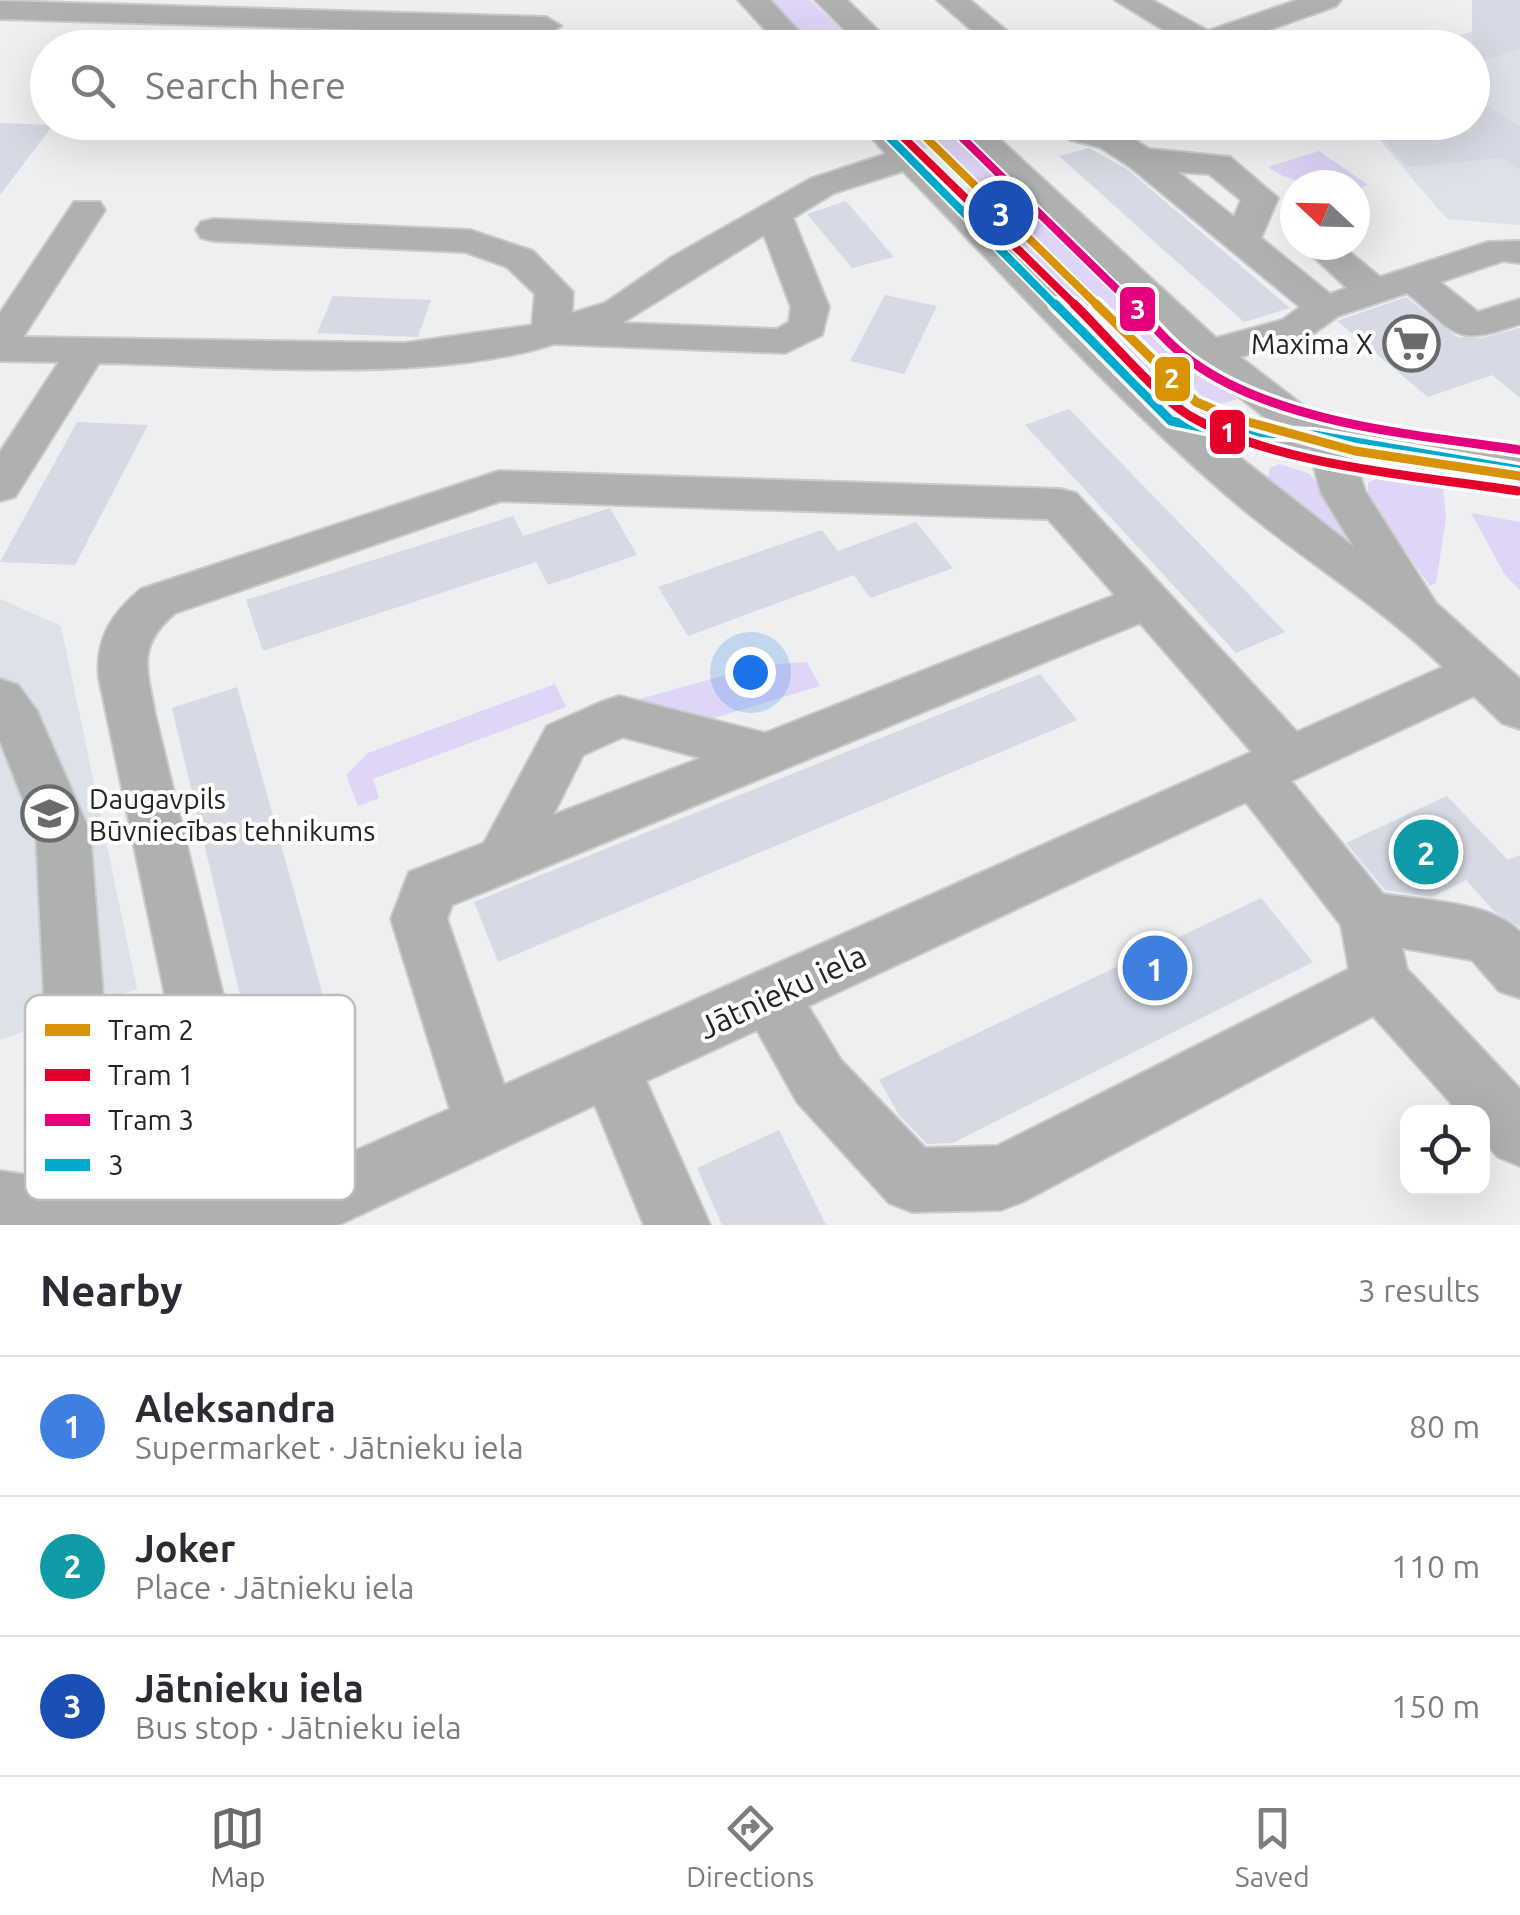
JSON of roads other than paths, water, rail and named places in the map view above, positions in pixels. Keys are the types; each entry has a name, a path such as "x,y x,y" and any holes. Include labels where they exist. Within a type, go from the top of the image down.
{"street":[{"path":"754,0 783,30"},
{"path":"830,0 862,30"},
{"path":"952,0 990,30"},
{"path":"1130,0 1185,30"},
{"path":"1244,30 1312,2"},
{"path":"0,10 546,26"},
{"path":"891,140 1171,421 1254,495 1374,587 1419,615 1520,709"},
{"path":"980,140 1209,353 1321,436 1343,492 1419,615"},
{"path":"1112,140 1242,240 1310,318"},
{"path":"88,210 0,346 85,352 405,355 460,351 551,332 619,311 773,212 822,186 908,158"},
{"path":"551,332 784,342 808,327 810,308 773,212"},
{"path":"214,230 470,240 520,259 554,292 551,332"},
{"path":"1209,353 1374,292 1506,251"},
{"path":"1337,260 1374,292"},
{"path":"1412,279 1473,326 1520,312"},
{"path":"0,486 85,352"},
{"path":"1171,421 1220,431 1321,436 1520,470"},
{"path":"216,995 123,665 121,648 132,621 158,601 499,486 1060,504 1148,601 1273,768 1367,916 1381,982 1520,1135"},
{"path":"486,1125 420,919 429,890 1148,601"},
{"name":"Jātnieku iela","path":"355,1183 611,1070 1480,672"},
{"path":"0,699 20,725 63,832 73,995"},
{"path":"503,860 564,741 619,716 767,754"},
{"path":"1367,916 1488,938 1520,972"},
{"path":"770,997 819,1081 912,1180 1002,1178 1381,982"},
{"path":"611,1070 677,1225"},
{"path":"87,1200 88,1218"},
{"name":"Jātnieku iela","path":"278,1217 316,1200"},
{"path":"0,1203 88,1218 278,1217"}],"tram line":[{"name":"1","path":"906,140 1188,415 1227,432 1308,456 1518,491"},
{"name":"2","path":"928,140 1196,402 1314,442 1520,476"},
{"name":"3","path":"964,140 1193,363 1231,383 1311,412 1393,430 1520,450"}],"place":[{"name":"Jātnieku iela","path":"1001,213"},
{"name":"Maxima X","path":"1412,343"},
{"name":"Daugavpils Būvniecības tehnikums","path":"50,814"},
{"name":"Joker","path":"1426,852"},
{"name":"Aleksandra","path":"1155,968"}]}
